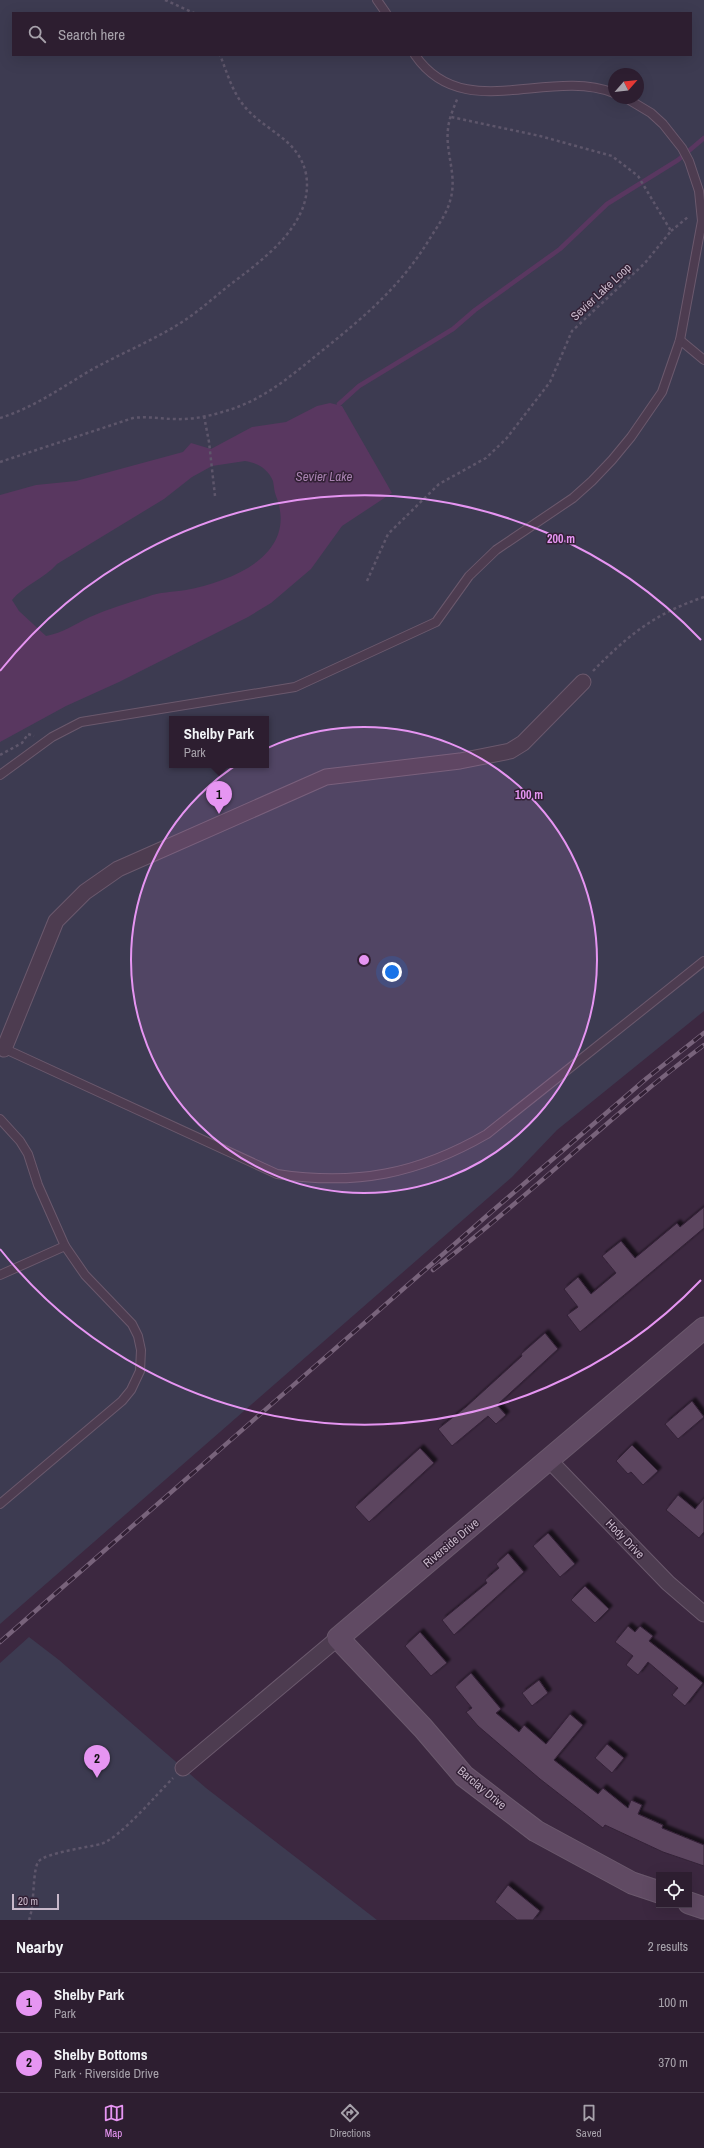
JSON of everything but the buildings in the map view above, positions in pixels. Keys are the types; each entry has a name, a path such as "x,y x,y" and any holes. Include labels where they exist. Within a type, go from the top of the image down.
{"street":[{"path":"1,1050 56,921 74,901 101,879 136,860 326,777 460,761 510,751 523,743 583,682"},
{"name":"Riverside Drive","path":"183,1768 198,1757 704,1328"},
{"name":"Hody Drive","path":"549,1460 668,1583 704,1614"},
{"name":"Barclay Drive","path":"338,1638 422,1728 464,1776 536,1831 632,1883 656,1891"},
{"path":"692,1904 704,1908"}],"lane":[{"path":"377,0 385,12"},
{"path":"416,56 436,78 461,89 487,92 580,86 608,92"},
{"path":"0,775 52,737 81,722 295,687 436,622 469,576 496,550 573,498 612,460 631,437 662,392 680,340 702,221 699,191 689,161 673,135 651,113 636,104"},
{"path":"680,340 704,360"},
{"path":"1,1050 277,1174 308,1179 339,1180 370,1178 401,1172 431,1162 460,1150 487,1134 704,961"},
{"path":"0,1119 20,1141 28,1154 38,1185 64,1246 85,1275 132,1324 138,1336 141,1350 140,1371 135,1384 122,1401 0,1504"},
{"path":"0,1274 64,1246"}],"path":[{"path":"164,0 192,12"},
{"path":"0,418 37,403 92,370 186,319 258,263 290,230 299,216 305,203 307,189 304,168 299,155 286,139 259,120 244,106 233,88 220,56"},
{"path":"0,462 133,418 154,416 176,419 204,416 232,409 249,402 282,383 370,312 398,283 423,250 450,201 454,178 448,143 448,129 461,89"},
{"path":"451,117 540,136 612,156 638,176 671,231"},
{"name":"Sevier Lake Loop","path":"367,581 388,534 440,484 486,458 506,439 550,382 572,331 645,263 671,231 688,217"},
{"path":"204,416 209,442 215,496"},
{"path":"583,682 618,645 638,629 658,615 704,597"},
{"path":"0,755 22,743 28,734"},
{"path":"29,1920 33,1909 36,1865 41,1859 50,1855 90,1847 106,1842 116,1835 183,1768"}],"shaded area":[{"path":"0,0 704,0 704,1011 557,1130 512,1177 0,1624"},
{"path":"29,1637 59,1660 206,1788 377,1920 0,1920 0,1663"}],"water":[{"name":"Sevier Lake","path":"330,403 342,406 392,493 342,526 311,569 271,603 248,617 119,682 66,706 0,742 0,495 36,485 76,481 183,452 191,443 211,449 252,427 286,422 317,406","holes":["245,461 262,467 271,477 281,517 278,534 270,549 257,562 241,572 204,586 156,594 125,604 90,617 58,633 46,636 19,611 12,600 22,590 46,574 57,564 164,499 192,477 212,466"]}],"waterway":[{"path":"339,404 359,386 453,329 475,310 560,249 607,204 678,160 704,138"}],"railway":[{"path":"0,1642 490,1213 647,1078 704,1033"},
{"path":"433,1270 502,1215 635,1100 704,1045"}],"place":[{"name":"Shelby Park","path":"219,814"},
{"name":"Shelby Bottoms","path":"97,1778"}]}
